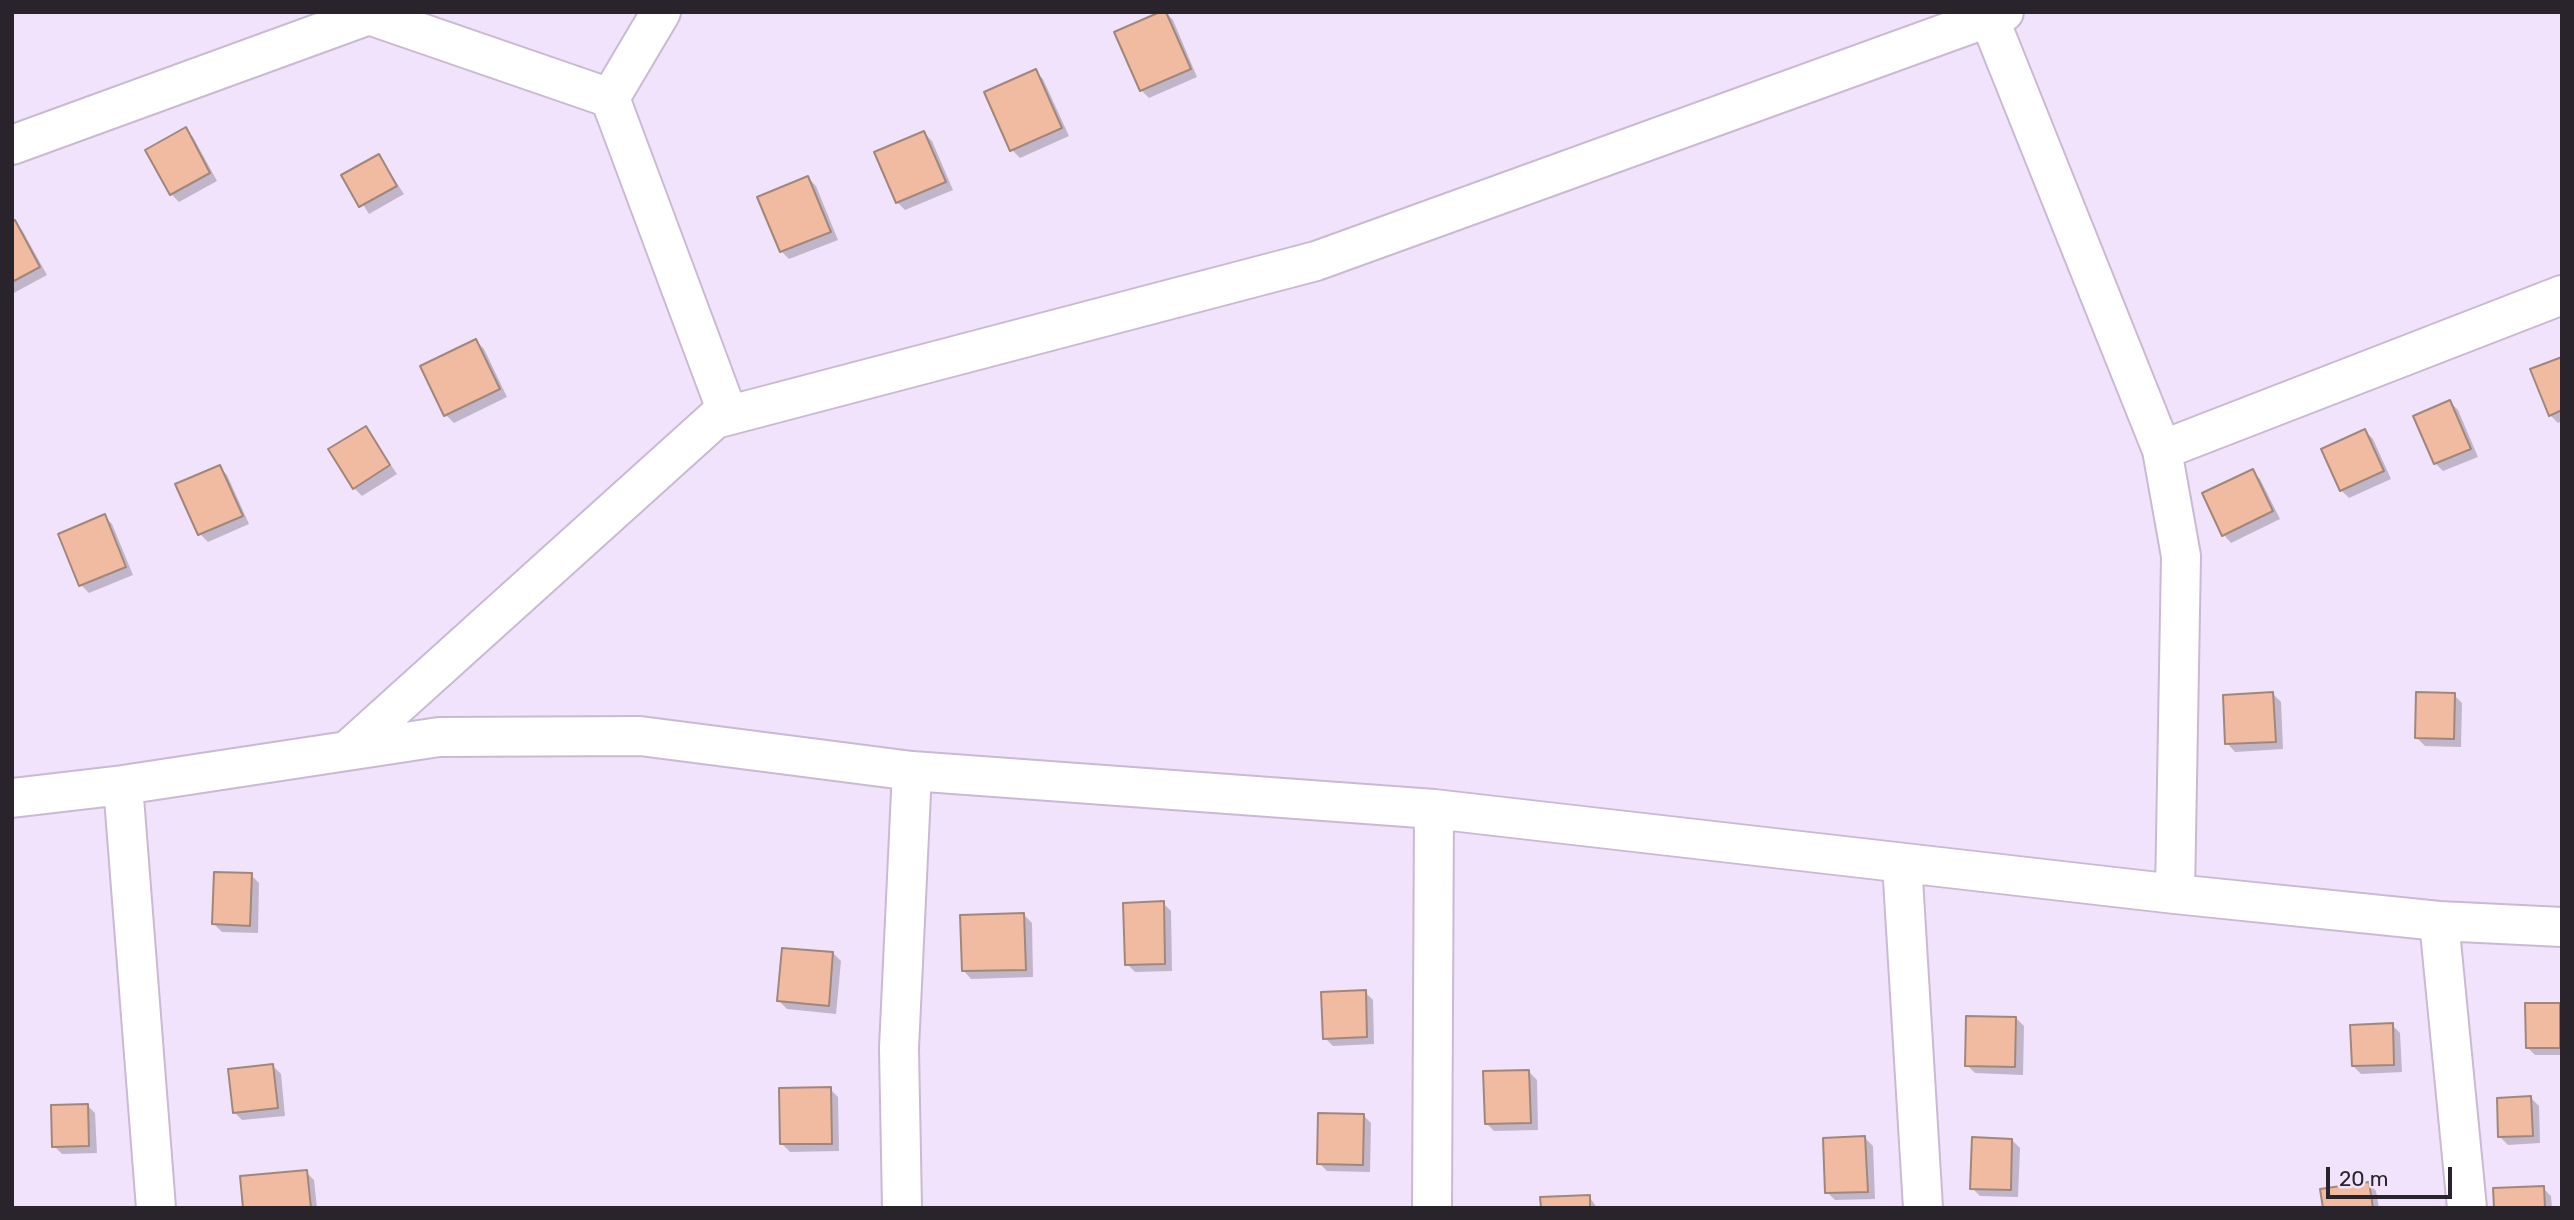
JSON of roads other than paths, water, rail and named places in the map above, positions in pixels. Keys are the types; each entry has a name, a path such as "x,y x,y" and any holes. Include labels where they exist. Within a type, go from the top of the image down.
{"street":[{"path":"610,98 661,12"},
{"path":"12,145 369,15 610,98"},
{"path":"715,419 1316,261 1997,15 2162,450 2181,556 2175,894"},
{"path":"348,750 726,409 610,98"},
{"path":"2162,450 2562,295"},
{"path":"12,798 123,785 439,737 640,736 912,771 1434,809 2175,894 2439,921 2562,927"},
{"path":"902,1208 899,1048 912,771"},
{"path":"123,785 156,1208"},
{"path":"1432,1208 1434,809"},
{"path":"1902,863 1923,1208"},
{"path":"2439,921 2467,1208"}]}
